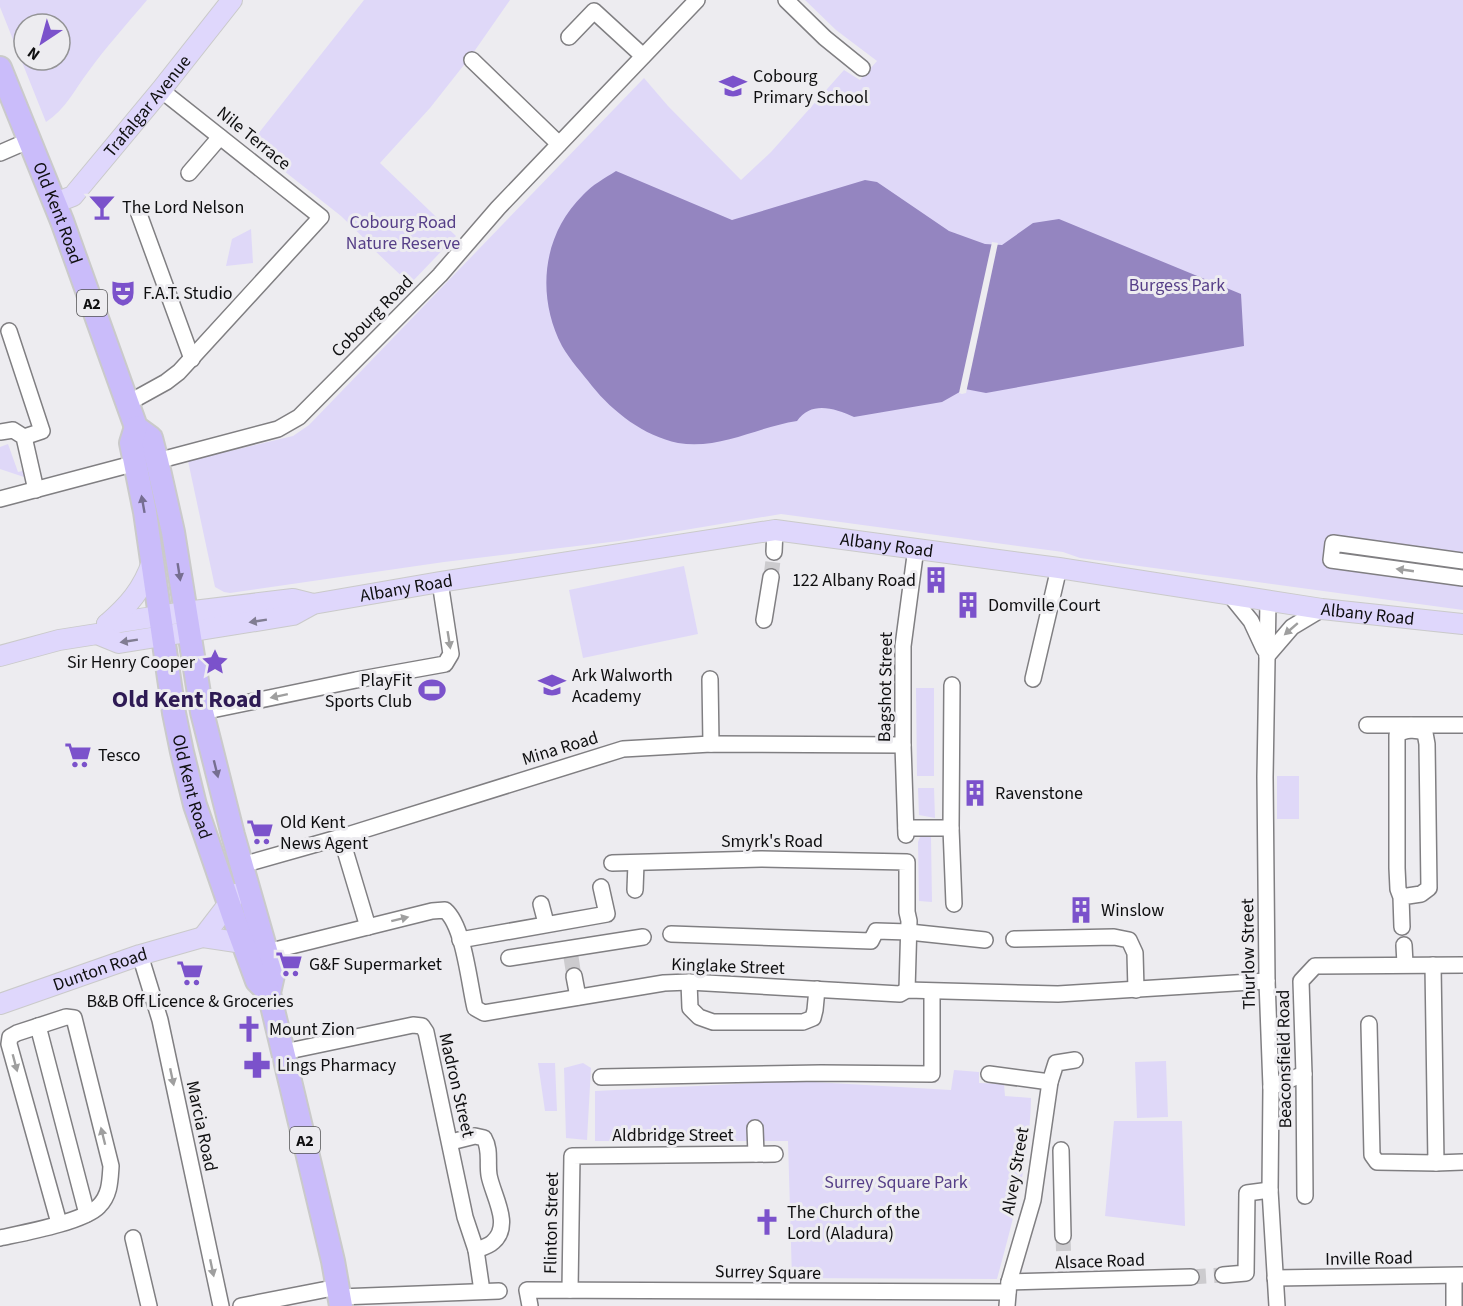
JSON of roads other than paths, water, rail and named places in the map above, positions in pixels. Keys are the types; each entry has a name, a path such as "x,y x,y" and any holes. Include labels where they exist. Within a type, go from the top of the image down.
{"highway":[{"name":"Old Kent Road","path":"0,68 55,203 128,403 136,427 131,442 146,462 173,532 202,712 243,872 273,975 269,993 339,1297"},
{"name":"Old Kent Road","path":"146,462 152,562 174,713 182,752 199,816 243,943 257,981 269,993"}],"main road":[{"name":"Trafalgar Avenue","path":"55,203 73,196 232,0"},
{"name":"Albany Road","path":"102,629 119,643 161,625 187,622 293,599 313,604 776,530 1059,568 1322,609 1463,624"},
{"path":"0,656 102,629 134,598 147,577 152,562"},
{"path":"203,937 229,904 243,872"},
{"name":"Dunton Road","path":"3,1000 203,937 243,943"}],"street":[{"name":"Cobourg Road","path":"0,499 278,429 299,417 440,275 498,208 697,0"},
{"path":"786,0 825,38 862,68"},
{"path":"569,37 600,5 642,56"},
{"path":"472,60 505,84 559,144"},
{"name":"Nile Terrace","path":"161,90 321,217 192,359"},
{"path":"189,173 220,136"},
{"path":"0,153 30,140"},
{"path":"128,403 166,382 192,359 139,214"},
{"path":"9,331 42,431 24,437"},
{"path":"0,432 14,430 24,437 36,490"},
{"path":"774,552 776,530"},
{"path":"1463,561 1333,543 1331,560 1463,578"},
{"name":"Bagshot Street","path":"916,548 903,646 906,831 951,828"},
{"path":"1033,680 1059,568"},
{"path":"764,620 771,577"},
{"path":"202,712 344,682 445,664 451,654 440,582"},
{"path":"1230,595 1251,621 1267,655 1292,627 1322,609"},
{"name":"Thurlow Street","path":"1268,601 1265,777 1267,981 1271,1087 1270,1190 1277,1306"},
{"path":"710,679 711,744"},
{"path":"952,685 951,828 954,904"},
{"path":"1367,724 1410,728 1463,725"},
{"path":"1401,897 1420,894 1429,888 1426,737 1422,731 1410,728 1397,735 1396,868 1401,897 1402,927"},
{"name":"Mina Road","path":"243,872 287,848 341,837 623,748 711,744 903,744"},
{"path":"341,837 368,927"},
{"name":"Smyrk's Road","path":"612,863 761,859 907,862 909,932"},
{"path":"635,890 636,863"},
{"path":"460,940 607,914 601,887"},
{"path":"541,904 546,923"},
{"name":"Kinglake Street","path":"267,951 432,911 445,910 451,916 460,940 475,1008 484,1013 664,983 689,982 900,994 907,990 1058,994 1267,981"},
{"path":"671,934 871,941 876,931 985,940"},
{"path":"907,990 909,932"},
{"path":"509,958 570,953 643,937"},
{"path":"1014,939 1114,937 1129,940 1135,953 1136,990"},
{"path":"1404,945 1405,964"},
{"name":"Marcia Road","path":"140,955 160,1020 220,1306"},
{"path":"1433,965 1436,1163"},
{"name":"Beaconsfield Road","path":"1305,1196 1301,981 1315,966 1463,965"},
{"path":"574,976 578,997"},
{"path":"689,982 690,1008 699,1017 713,1022 802,1022 813,1018 817,989"},
{"path":"601,1077 821,1073 932,1074 932,992"},
{"path":"0,1238 59,1223 87,1214 99,1207 108,1193 111,1166 74,1018 66,1017 10,1037 9,1044 59,1223"},
{"path":"1369,1024 1372,1155 1377,1162 1463,1162"},
{"name":"Madron Street","path":"284,1052 413,1025 422,1026 426,1032 451,1142 465,1217 477,1251 482,1291"},
{"path":"38,1026 87,1214"},
{"name":"Alvey Street","path":"1008,1293 1033,1200 1050,1082 1056,1063 1075,1060"},
{"path":"989,1074 1050,1082"},
{"path":"1271,1087 1304,1074"},
{"path":"755,1128 756,1154"},
{"path":"451,1142 475,1136 484,1138 488,1145 489,1175 502,1226 494,1242 477,1251"},
{"path":"1061,1150 1063,1236"},
{"name":"Aldbridge Street","path":"572,1156 775,1154"},
{"name":"Flinton Street","path":"570,1290 572,1156"},
{"path":"1223,1275 1246,1273 1247,1193 1270,1190"},
{"path":"133,1238 149,1306"},
{"name":"Alsace Road","path":"1008,1293 1065,1273 1191,1277"},
{"path":"1455,1306 1458,1275"},
{"name":"Inville Road","path":"1275,1278 1458,1275"},
{"name":"Surrey Square","path":"530,1306 527,1290 1008,1293"},
{"path":"241,1306 339,1297 429,1299 482,1291 499,1291"}],"tunnel":[{"path":"771,577 774,552"},
{"path":"571,957 574,976"},
{"path":"1063,1236 1064,1266"},
{"path":"1191,1277 1223,1275"}],"place":[{"name":"Cobourg Primary School","path":"733,86"},
{"name":"The Lord Nelson","path":"102,207"},
{"name":"F.A.T. Studio","path":"123,293"},
{"name":"122 Albany Road","path":"936,580"},
{"name":"Domville Court","path":"968,605"},
{"name":"Sir Henry Cooper","path":"215,662"},
{"name":"Ark Walworth Academy","path":"552,685"},
{"name":"PlayFit Sports Club","path":"432,690"},
{"name":"Tesco","path":"78,755"},
{"name":"Ravenstone","path":"975,793"},
{"name":"Old Kent News Agent","path":"260,832"},
{"name":"Winslow","path":"1081,910"},
{"name":"G&F Supermarket","path":"289,964"},
{"name":"B&B Off Licence & Groceries","path":"190,973"},
{"name":"Mount Zion","path":"249,1029"},
{"name":"Lings Pharmacy","path":"257,1065"},
{"name":"The Church of the Lord (Aladura)","path":"767,1222"}],"district":[{"name":"Old Kent Road","path":"187,699"}],"park label":[{"name":"Cobourg Road Nature Reserve","path":"403,232"},
{"name":"Burgess Park","path":"1177,285"},
{"name":"Surrey Square Park","path":"896,1182"}]}
